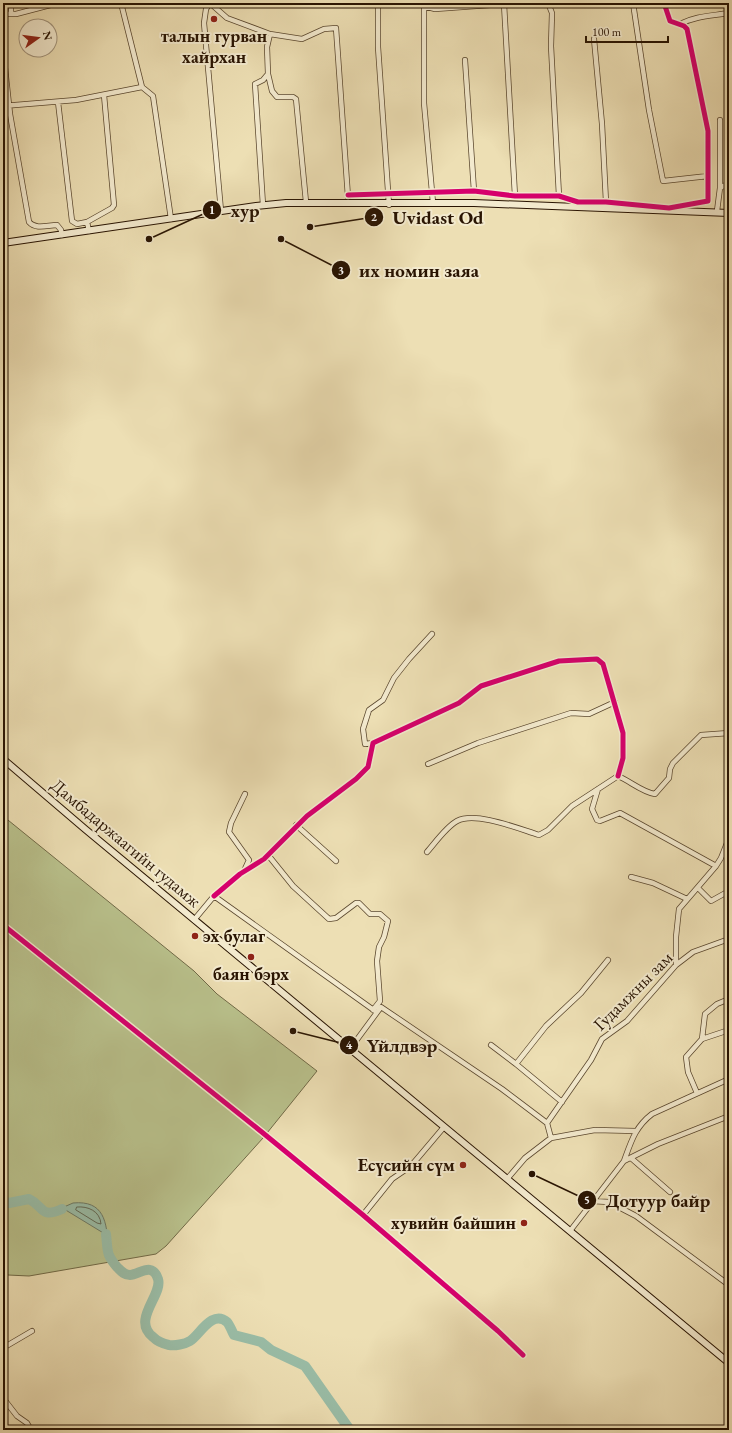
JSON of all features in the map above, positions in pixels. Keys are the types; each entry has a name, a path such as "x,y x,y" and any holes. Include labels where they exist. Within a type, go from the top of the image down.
{"main road":[{"path":"3,243 263,205 306,202 389,204 433,203 717,211 729,213"},
{"name":"Дамбадаржаагийн гудамж","path":"3,759 194,920 729,1363"}],"street":[{"path":"11,3 11,14"},
{"path":"3,14 11,14 58,3"},
{"path":"121,3 142,87 153,96 171,219"},
{"path":"221,211 204,23 206,9 210,3 226,18 270,34 302,39 324,29 336,28 348,202"},
{"path":"378,3 378,48 389,204"},
{"path":"548,3 552,13 551,46 559,196"},
{"path":"633,3 648,103 663,181 708,176"},
{"path":"348,195 474,191 515,196 559,196 578,202 606,202 669,210 708,201 708,131 706,113 687,29 680,24 670,21 664,3"},
{"path":"433,203 424,103 423,5 435,9 504,4 515,196"},
{"path":"680,24 691,18 704,15 729,13"},
{"path":"270,34 267,47 268,74 272,91 277,97 293,97 296,100 306,202"},
{"path":"594,39 602,124 606,202"},
{"path":"3,49 9,107 29,222 38,226 57,225 61,230 62,235"},
{"path":"465,60 474,191"},
{"path":"263,205 255,84 264,80 268,74"},
{"path":"3,106 9,107 58,102 142,87"},
{"path":"58,102 72,221 77,224 87,222 114,205 104,95"},
{"path":"717,211 720,188 720,120"},
{"path":"720,188 729,183"},
{"path":"87,222 89,231"},
{"path":"427,852 457,821 470,818 499,823 539,835 548,830 572,806 618,776 623,758 623,733 601,660 597,659 559,661 481,686 458,704 373,743 365,744 363,729 370,710 382,700 394,678 414,653 432,634"},
{"path":"428,764 478,743 570,713 576,712 589,714 614,702"},
{"path":"618,776 649,793 655,794 668,778 673,763 701,735 729,733"},
{"path":"194,920 214,896 244,871 268,855 296,825 337,792 356,779 368,767 373,743"},
{"path":"598,789 592,809 597,820 600,821 620,813 716,866"},
{"path":"244,871 248,860 229,832 231,823 245,794"},
{"path":"296,825 336,860"},
{"path":"676,965 676,937 679,909 716,866 729,838"},
{"path":"268,855 293,886 329,919 336,918 356,903 359,903 370,914 380,914 388,921 384,937 379,947 377,961 380,1001 350,1049"},
{"path":"631,877 653,883 687,899"},
{"path":"698,888 711,901 729,891"},
{"path":"214,896 374,1011"},
{"path":"3,925 263,1133 498,1331 523,1355"},
{"name":"Гудамжны зам","path":"546,1123 591,1060 602,1039 627,1021 676,965 693,952 729,939"},
{"path":"516,1064 546,1026 581,993 608,960"},
{"path":"702,1039 706,1014 717,1004 729,999"},
{"path":"374,1011 381,1007 496,1085 546,1123 551,1138"},
{"path":"697,1092 688,1072 686,1057 702,1039 729,1030"},
{"path":"491,1045 562,1102"},
{"path":"570,1231 591,1201 624,1161 636,1132 642,1122 652,1114 697,1092 729,1079"},
{"path":"624,1161 658,1144 729,1116"},
{"path":"363,1216 392,1179 410,1166 444,1127"},
{"path":"507,1179 525,1158 551,1138 595,1130 636,1132"},
{"path":"631,1158 670,1192"},
{"path":"591,1201 609,1202 636,1216 729,1285"},
{"path":"3,1348 32,1330"},
{"path":"3,1398 17,1416 27,1422 31,1430"}],"shaded area":[{"path":"3,816 194,971 217,994 317,1071 263,1138 166,1246 156,1254 29,1276 8,1275 3,1279"}],"water":[{"path":"73,1203 91,1205 102,1214 105,1221 108,1247 106,1247 105,1234 64,1209 48,1214"}],"waterway":[{"path":"3,1201 9,1203 29,1199 43,1210 50,1213 62,1209"},
{"path":"106,1234 109,1256 113,1263 121,1271 130,1275 149,1270 152,1271 158,1279 156,1292 146,1315 145,1323 147,1330 155,1338 169,1345 183,1344 194,1338 211,1321 221,1319 228,1323 234,1335 261,1342 271,1350 305,1366 350,1430"}],"cycle path":[{"path":"348,195 474,191 515,196 559,196 578,202 606,202 669,208 708,201 708,131 687,29 684,26 670,21 664,3"},
{"path":"214,896 240,874 264,859 307,816 356,779 368,767 373,743 459,703 481,686 559,661 597,659 603,664 623,733 623,758 618,776"},
{"path":"3,925 363,1215 498,1331 523,1355"}],"place":[{"name":"талын гурван хайрхан","path":"214,19"},
{"name":"Uvidast Od","path":"310,227"},
{"name":"хур","path":"149,239"},
{"name":"их номин заяа","path":"281,239"},
{"name":"эх булаг","path":"195,936"},
{"name":"баян бэрх","path":"251,957"},
{"name":"Үйлдвэр","path":"293,1031"},
{"name":"Есүсийн сүм","path":"463,1165"},
{"name":"Дотуур байр","path":"532,1174"},
{"name":"хувийн байшин","path":"524,1223"}]}
